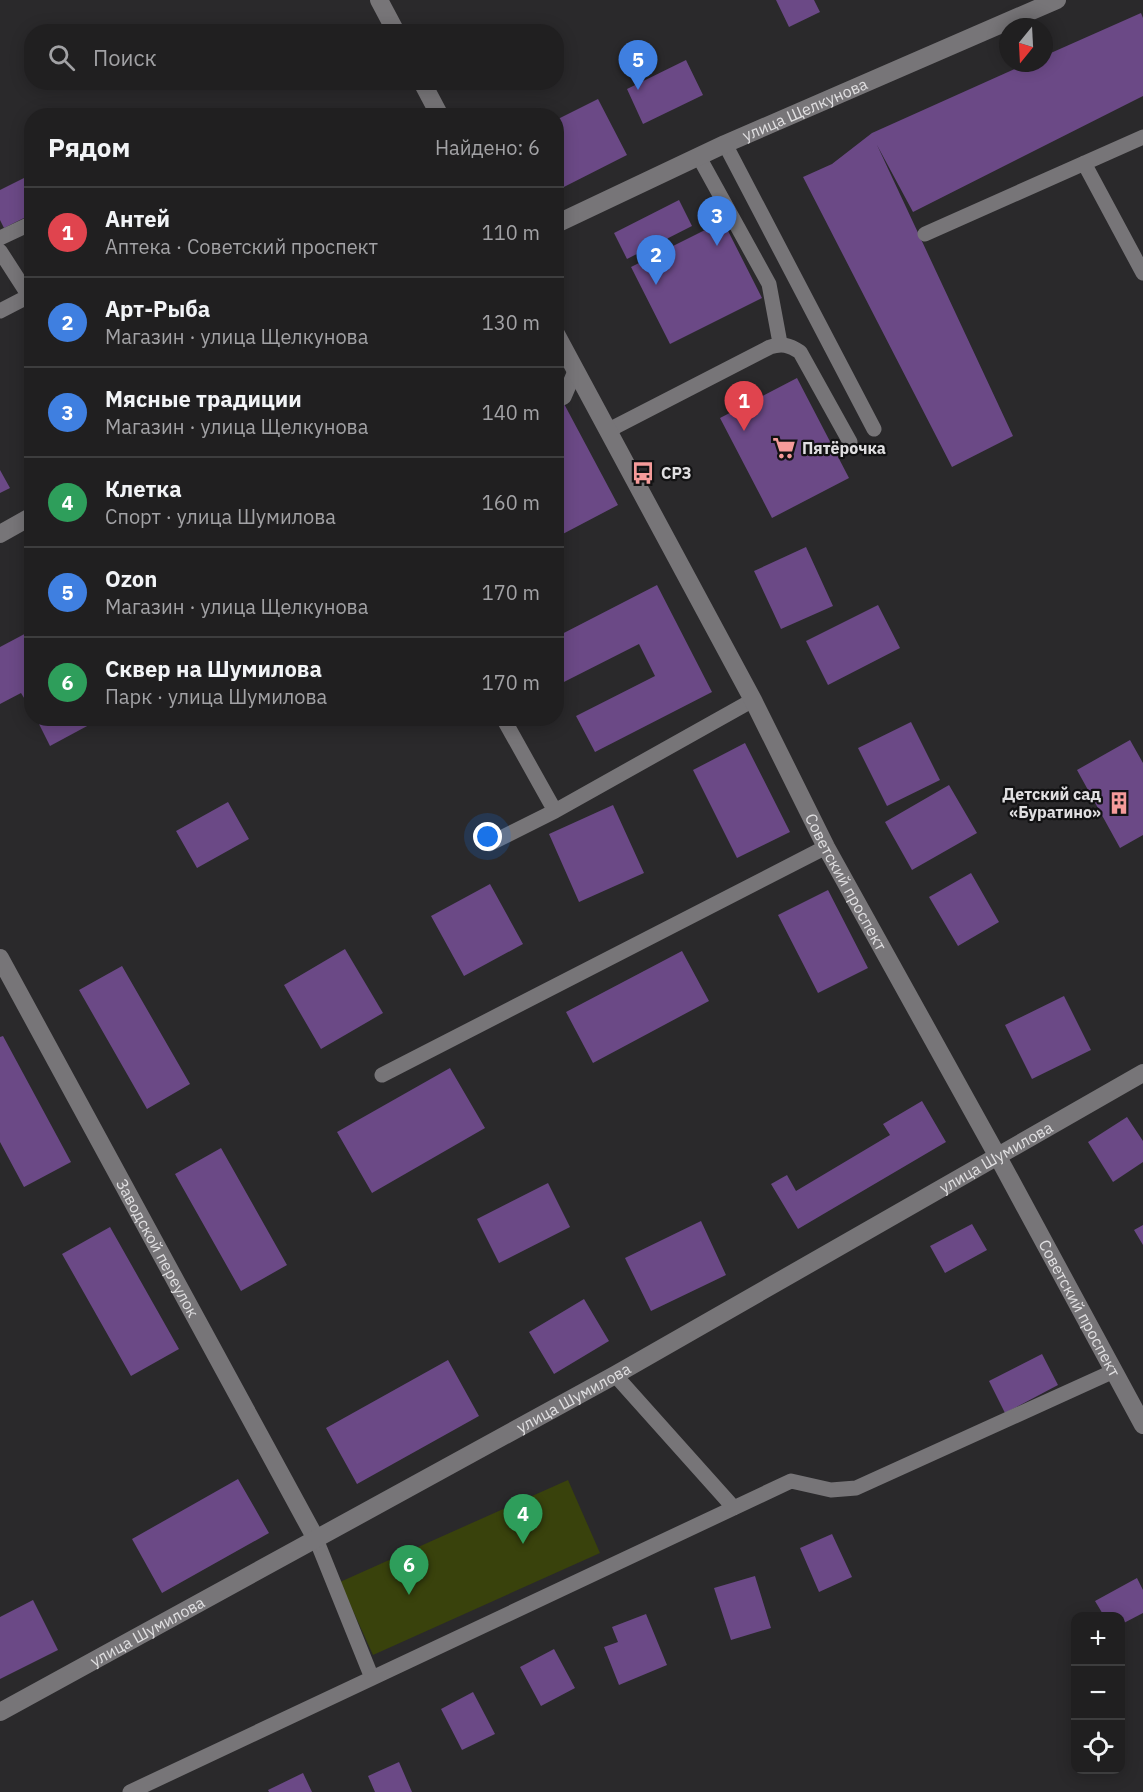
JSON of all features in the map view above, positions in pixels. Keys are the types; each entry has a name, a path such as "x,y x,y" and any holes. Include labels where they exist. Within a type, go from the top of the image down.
{"street":[{"path":"380,0 392,24"},
{"name":"улица Щелкунова","path":"564,220 725,144 1057,0"},
{"path":"426,90 436,108"},
{"name":"Советский проспект","path":"564,348 753,700 826,847 1143,1425"},
{"path":"0,534 24,520"},
{"name":"Заводской переулок","path":"0,958 316,1539"},
{"name":"улица Шумилова","path":"0,1712 615,1375 1143,1073"}],"lane":[{"path":"925,234 1143,137"},
{"path":"725,144 874,429"},
{"path":"699,157 769,284 780,343"},
{"path":"1084,163 1143,273"},
{"path":"0,238 24,227"},
{"path":"0,251 24,290"},
{"path":"0,311 24,302"},
{"path":"607,431 780,343 792,346 800,352 850,442"},
{"path":"564,397 576,369"},
{"path":"489,844 555,811 753,700"},
{"path":"507,726 555,811"},
{"path":"382,1075 826,847"},
{"path":"130,1792 791,1481 831,1490 856,1488 1114,1371"},
{"path":"615,1375 734,1508"},
{"path":"316,1539 372,1678"}],"green space":[{"path":"568,1480 600,1553 373,1655 340,1582"}],"building":[{"path":"776,0 814,0 820,12 789,27"},
{"path":"1141,13 1143,18 1143,96 913,212 877,145 1013,436 952,467 803,177 832,164 872,133 1008,72 1053,72 1053,52"},
{"path":"686,60 703,95 643,124 627,89"},
{"path":"598,99 627,155 564,187 564,116"},
{"path":"24,178 24,218 4,228 0,220 0,190"},
{"path":"679,200 692,226 627,259 614,233"},
{"path":"723,221 762,298 670,344 631,267"},
{"name":"Пятёрочка","path":"797,378 849,478 772,518 720,418"},
{"path":"564,404 618,505 564,533"},
{"path":"0,470 10,488 0,493"},
{"path":"806,547 833,606 781,629 754,571"},
{"path":"657,585 712,692 595,752 576,716 655,676 639,644 564,682 564,633"},
{"path":"878,605 900,648 828,685 806,641"},
{"path":"24,634 24,698 21,693 0,704 0,647"},
{"path":"911,722 940,780 887,806 858,748"},
{"path":"40,726 87,726 50,746"},
{"name":"Детский сад «Буратино»","path":"1130,740 1143,763 1143,835 1120,848 1077,770"},
{"path":"745,743 790,832 737,858 693,770"},
{"path":"949,785 977,833 912,870 885,822"},
{"path":"228,802 249,839 197,868 176,831"},
{"path":"613,805 644,873 579,902 549,834"},
{"path":"971,873 999,922 958,946 929,897"},
{"path":"490,884 523,944 464,976 431,916"},
{"path":"828,890 868,968 818,993 778,915"},
{"path":"345,949 383,1013 321,1049 284,985"},
{"path":"682,951 709,1001 593,1063 566,1012"},
{"path":"122,966 190,1084 147,1109 79,990"},
{"path":"1064,996 1091,1050 1032,1079 1005,1025"},
{"path":"3,1036 71,1162 24,1187 0,1142 0,1037"},
{"path":"450,1068 485,1128 372,1193 337,1132"},
{"path":"922,1101 946,1142 798,1229 771,1184 787,1175 796,1191 890,1135 883,1124"},
{"path":"1127,1117 1143,1141 1143,1162 1113,1182 1088,1142"},
{"path":"221,1148 287,1265 241,1291 175,1174"},
{"path":"548,1183 570,1227 499,1263 477,1219"},
{"path":"701,1221 726,1275 651,1311 625,1258"},
{"path":"972,1224 987,1250 945,1273 930,1246"},
{"path":"1143,1225 1143,1245 1134,1230"},
{"path":"110,1227 179,1349 131,1376 62,1254"},
{"path":"584,1299 609,1341 554,1374 529,1332"},
{"path":"1042,1354 1058,1385 1005,1413 989,1381"},
{"path":"448,1360 479,1416 357,1484 326,1428"},
{"path":"238,1479 269,1533 162,1593 132,1539"},
{"path":"832,1534 852,1577 819,1592 800,1548"},
{"path":"755,1576 771,1628 731,1640 714,1588"},
{"path":"1137,1578 1143,1590 1143,1613 1125,1622 1125,1612 1102,1612 1095,1601"},
{"path":"33,1600 58,1650 0,1679 0,1617"},
{"path":"646,1614 667,1665 619,1685 604,1647 618,1642 612,1627"},
{"path":"554,1649 575,1688 541,1706 520,1667"},
{"path":"473,1692 495,1734 462,1750 441,1709"},
{"path":"399,1762 412,1792 375,1792 368,1776"},
{"path":"303,1773 312,1792 269,1792 268,1790"}],"place":[{"name":"Ozon","path":"638,90"},
{"name":"Мясные традиции","path":"717,246"},
{"name":"Арт-Рыба","path":"656,285"},
{"name":"Антей","path":"744,431"},
{"name":"Пятёрочка","path":"784,448"},
{"name":"СРЗ","path":"643,473"},
{"name":"Детский сад «Буратино»","path":"1119,803"},
{"name":"Клетка","path":"523,1544"},
{"name":"Сквер на Шумилова","path":"409,1595"}]}
